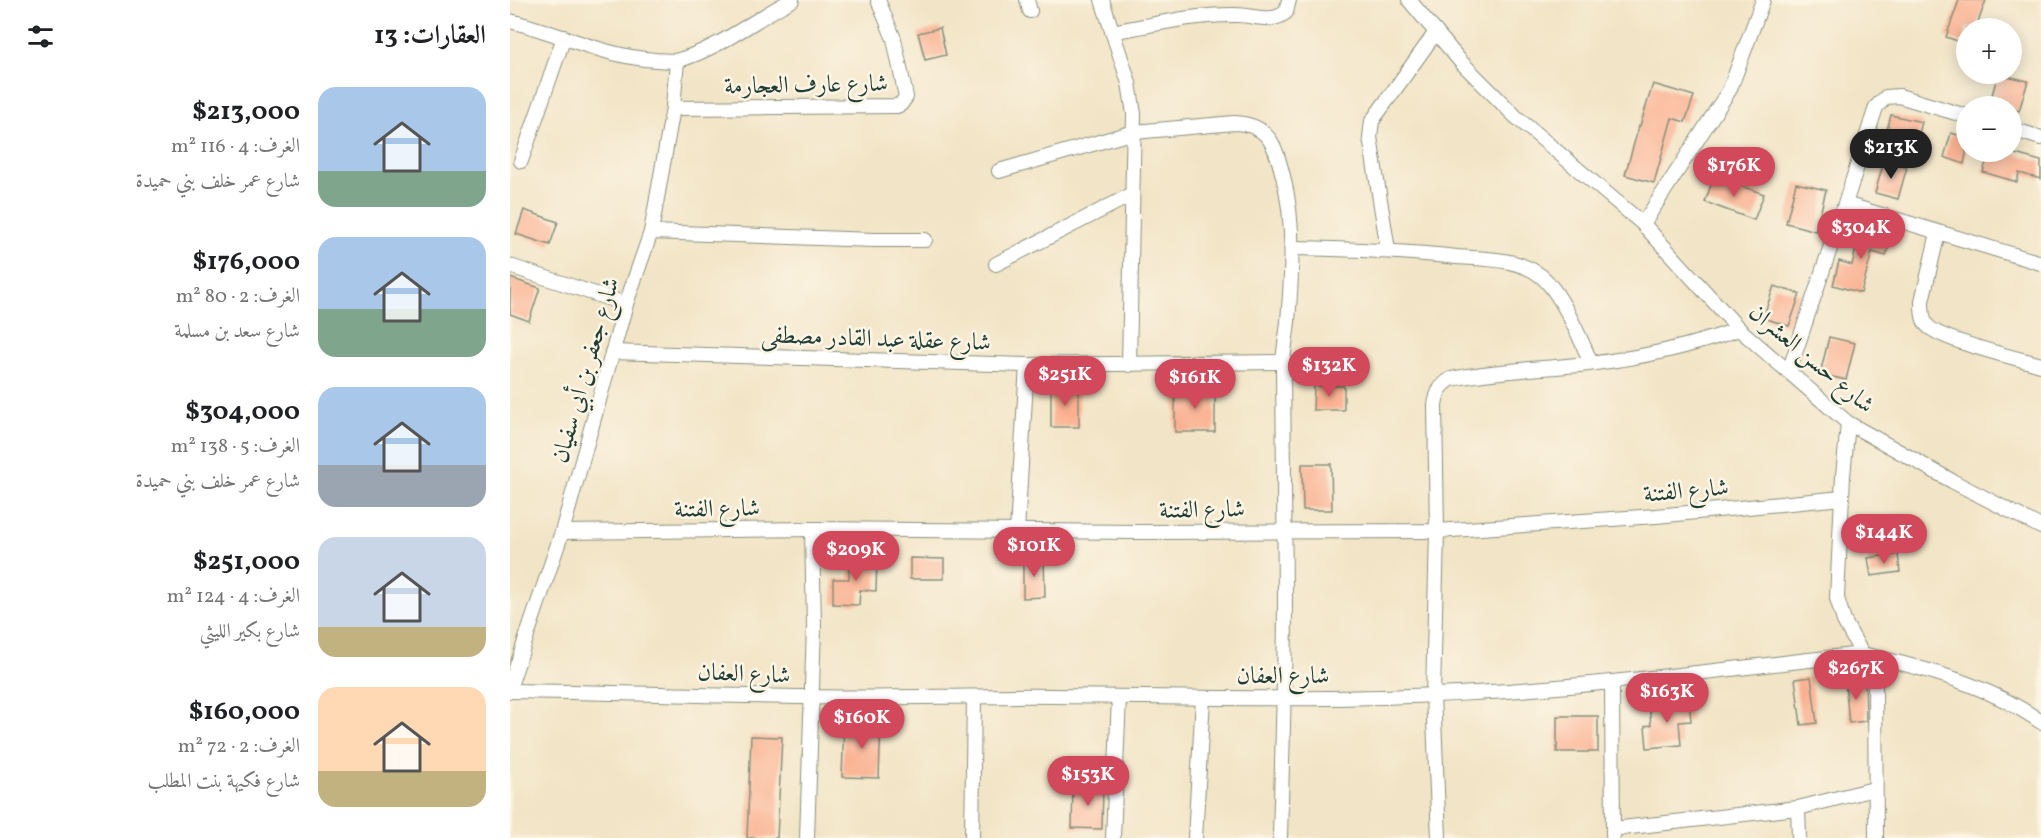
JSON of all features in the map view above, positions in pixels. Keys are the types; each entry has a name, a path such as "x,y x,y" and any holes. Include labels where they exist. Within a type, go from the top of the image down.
{"street":[{"path":"510,21 610,54 677,61 704,50 792,0"},
{"name":"شارع عارف العجارمة","path":"673,108 897,106 902,104 906,97 894,39 878,0"},
{"path":"1102,0 1131,91 1134,114 1129,364"},
{"path":"1112,32 1205,16 1237,15 1275,18 1286,12 1289,0"},
{"name":"شارع حسن العشران","path":"1409,0 1461,62 1516,117 1643,225 1739,329 1848,423 2041,527"},
{"path":"1643,225 1731,89 1763,0"},
{"path":"1388,250 1370,137 1371,121 1436,32"},
{"path":"521,161 564,37"},
{"name":"شارع جعفر بن أبي سفيان","path":"510,686 562,532 626,304 651,232 673,108 677,61"},
{"path":"1789,371 1876,107 1880,101 1899,96 1956,113"},
{"path":"999,171 1134,132 1246,123 1259,127 1269,138 1283,176 1292,248 1288,322 1283,362 1283,699 1280,838"},
{"path":"2022,132 2041,138"},
{"path":"996,264 1131,195"},
{"path":"1845,204 1938,234 2041,263"},
{"path":"651,232 925,240"},
{"path":"1938,234 1922,301 1922,312 1926,325 1943,336 2041,365"},
{"path":"1292,248 1388,250 1502,261 1529,269 1541,276 1552,288 1580,337 1591,363"},
{"path":"510,266 626,304"},
{"path":"1439,838 1433,695 1437,531 1436,394 1442,384 1463,376 1591,363 1681,348 1739,329"},
{"name":"شارع عقلة عبد القادر مصطفى","path":"612,352 1027,365 1283,362"},
{"path":"1017,531 1027,365"},
{"path":"1848,423 1837,598 1844,621 1872,672 1876,698 1874,789 1876,838"},
{"name":"شارع الفتنة","path":"562,532 812,529 1437,531 1656,516 1842,498"},
{"path":"807,838 814,626 812,529"},
{"name":"شارع العفان","path":"510,691 636,692 812,698 1283,699 1433,695 1612,683 1862,654 1902,663 1978,689 2010,702 2041,722"},
{"path":"1612,683 1613,833 1798,808 1874,789"},
{"path":"972,838 974,697"},
{"path":"1113,838 1119,697"},
{"path":"1195,838 1203,698"},
{"path":"1798,808 1799,838"}],"building":[{"path":"1959,0 1986,0 1980,18 1956,18 1956,40 1946,37"},
{"path":"940,28 946,55 925,60 918,33"},
{"path":"2022,80 2028,81 2022,101 2022,96 1992,96 1995,84 2022,84"},
{"path":"1653,84 1694,96 1685,122 1672,118 1654,183 1625,175"},
{"path":"1891,115 1922,122 1916,145 1885,137"},
{"path":"1951,133 1956,134 1956,161 1944,157"},
{"path":"2022,156 2041,161 2041,179 2019,173 2017,182 1983,172 1986,162 2022,162"},
{"path":"1884,161 1907,167 1898,199 1875,193"},
{"path":"1714,177 1764,194 1754,220 1705,202"},
{"path":"1796,183 1826,190 1816,231 1786,223"},
{"path":"524,210 558,222 550,245 516,234"},
{"path":"1861,228 1891,236 1886,256 1872,252 1861,293 1833,285 1839,261 1852,265"},
{"path":"510,278 540,288 529,321 510,314"},
{"path":"1774,286 1800,294 1789,326 1763,318"},
{"path":"1829,337 1855,343 1846,380 1820,374"},
{"path":"1314,386 1344,386 1344,410 1313,410"},
{"path":"1051,388 1079,388 1079,427 1051,427"},
{"path":"1175,388 1215,388 1215,432 1175,432"},
{"path":"1302,464 1331,464 1332,510 1303,510"},
{"path":"1898,554 1900,572 1871,576 1868,558"},
{"path":"910,558 944,559 944,579 910,579"},
{"path":"1023,558 1044,558 1045,597 1023,598"},
{"path":"849,560 877,560 876,591 860,590 859,605 833,604 833,579 849,579"},
{"path":"1811,677 1817,723 1801,725 1795,679"},
{"path":"1865,680 1866,721 1849,723 1845,682"},
{"path":"1689,701 1691,721 1679,722 1681,745 1647,748 1645,726 1651,725 1649,705"},
{"path":"1557,716 1598,716 1598,752 1557,752"},
{"path":"844,721 881,722 879,778 842,777"},
{"path":"751,736 782,737 777,838 747,838"},
{"path":"1073,786 1103,787 1102,829 1072,828"}]}
